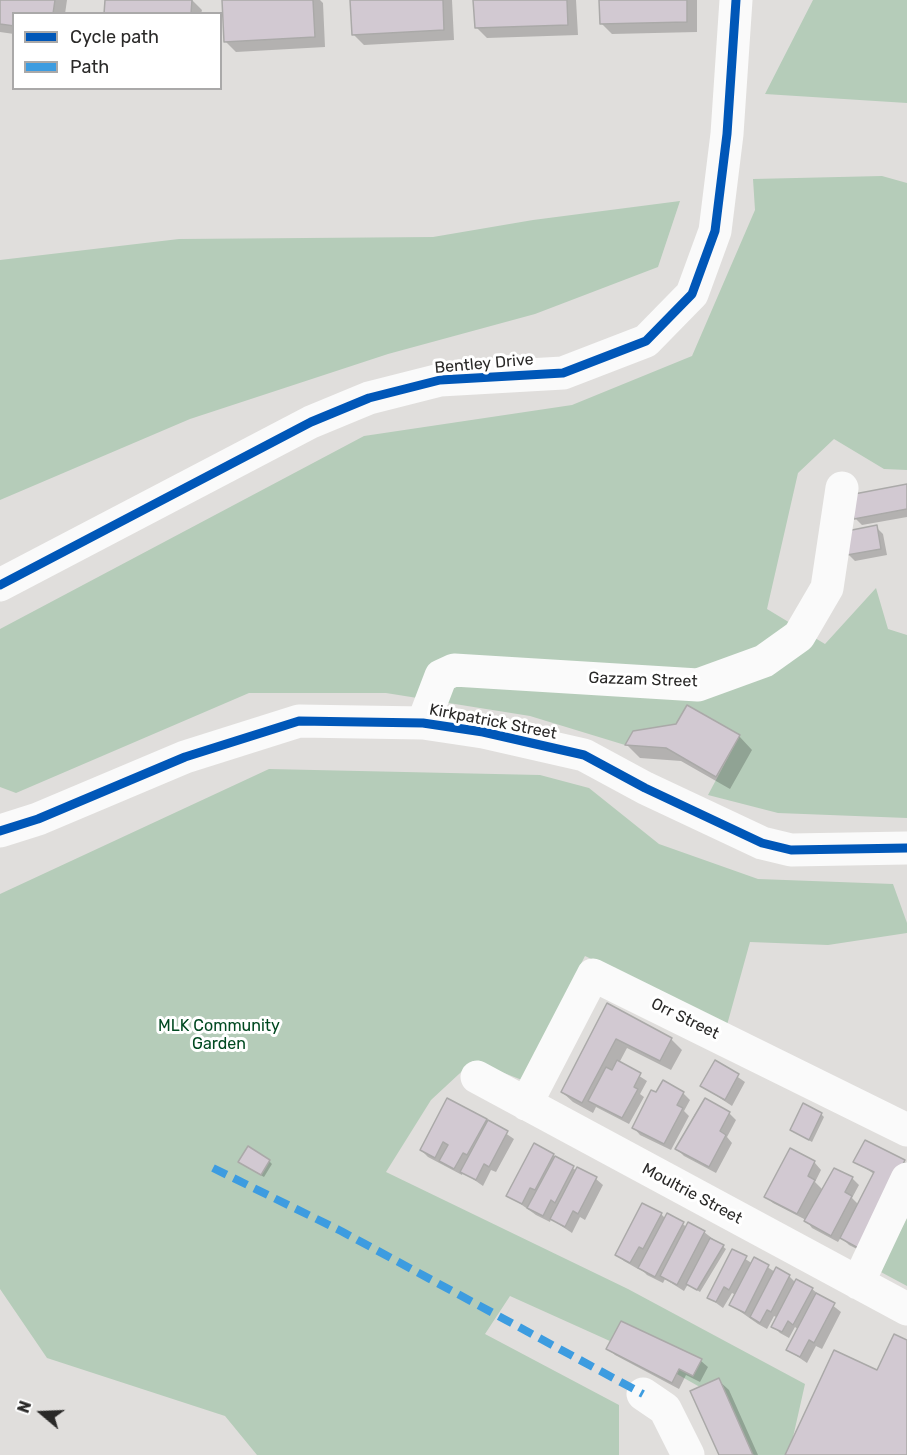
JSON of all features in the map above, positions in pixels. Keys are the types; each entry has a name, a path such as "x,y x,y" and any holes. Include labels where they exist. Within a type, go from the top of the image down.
{"street":[{"name":"Bentley Drive","path":"0,585 311,422 369,398 440,380 563,373 646,341 692,294 715,231 728,134 736,0"},
{"name":"Gazzam Street","path":"423,723 441,676 454,670 698,685 764,662 799,636 827,588 842,488"},
{"name":"Kirkpatrick Street","path":"0,831 38,819 185,757 299,721 423,723 483,732 584,754 655,792 762,843 791,850 907,848"},
{"name":"Orr Street","path":"526,1104 593,975 907,1130"},
{"name":"Moultrie Street","path":"477,1077 907,1309"},
{"path":"858,1283 907,1179"},
{"path":"643,1394 665,1409 688,1455"}],"green space":[{"path":"813,0 907,0 907,103 765,94"},
{"path":"882,176 907,183 907,470 884,469 834,439 798,473 767,609 825,644 876,588 888,629 907,635 907,818 778,813 708,795 740,735 687,705 676,724 633,731 625,745 530,716 386,693 249,693 16,793 0,787 0,629 364,436 572,405 692,356 755,210 753,179"},
{"path":"680,201 658,267 535,314 388,354 190,419 0,500 0,260 179,239 433,237 533,220"},
{"name":"MLK Community Garden","path":"269,769 540,775 589,788 659,844 758,879 893,884 907,923 907,933 828,945 750,942 727,1025 585,956 522,1080 473,1061 431,1100 386,1172 628,1289 805,1384 789,1455 743,1455 714,1395 652,1360 510,1296 485,1334 619,1405 619,1455 257,1455 225,1416 47,1358 0,1289 0,894"},
{"path":"907,1218 907,1286 879,1271"}],"building":[{"path":"0,0 55,0 53,12 12,12 12,26 0,24"},
{"path":"105,0 192,0 191,12 104,12"},
{"path":"222,0 313,0 315,37 224,42"},
{"path":"350,0 443,0 444,30 352,35"},
{"path":"473,0 567,0 568,25 475,28"},
{"path":"599,0 687,0 687,22 600,24"},
{"path":"907,484 907,509 854,519 849,495"},
{"path":"877,525 881,549 847,555 842,532"},
{"path":"687,705 740,735 716,777 666,748 625,745 633,731 676,724"},
{"path":"607,1003 672,1038 660,1061 616,1039 582,1103 561,1092"},
{"path":"617,1060 641,1073 634,1087 638,1089 622,1118 588,1101 606,1067 612,1070"},
{"path":"715,1060 739,1074 725,1100 700,1086"},
{"path":"663,1080 684,1092 677,1105 683,1108 664,1144 632,1128 651,1090 656,1092"},
{"path":"447,1098 487,1119 467,1155 463,1153 454,1169 439,1161 448,1145 443,1142 435,1158 420,1150"},
{"path":"705,1098 730,1112 720,1131 726,1135 709,1167 675,1149"},
{"path":"803,1103 822,1113 809,1140 790,1130"},
{"path":"488,1120 508,1131 489,1167 484,1164 476,1180 460,1172"},
{"path":"865,1140 905,1160 860,1249 840,1238 874,1172 853,1162"},
{"path":"534,1143 554,1154 535,1190 530,1188 522,1204 506,1196"},
{"path":"248,1146 270,1160 261,1175 238,1162"},
{"path":"790,1148 815,1161 808,1176 815,1180 797,1214 764,1197"},
{"path":"555,1156 574,1166 555,1203 551,1200 543,1216 527,1208"},
{"path":"577,1167 597,1177 578,1214 573,1211 565,1227 550,1219"},
{"path":"834,1168 853,1177 845,1192 852,1196 831,1236 804,1221"},
{"path":"642,1203 662,1213 643,1249 639,1247 630,1263 615,1255"},
{"path":"667,1213 684,1222 655,1277 638,1268"},
{"path":"688,1222 705,1231 677,1285 660,1276"},
{"path":"710,1238 724,1245 697,1290 686,1284"},
{"path":"732,1249 747,1256 729,1290 724,1287 716,1302 707,1298"},
{"path":"754,1257 769,1265 745,1313 729,1305"},
{"path":"776,1267 790,1275 771,1312 767,1310 760,1323 750,1317"},
{"path":"796,1279 813,1288 793,1325 788,1321 782,1332 771,1327"},
{"path":"816,1293 835,1303 814,1343 809,1340 800,1357 786,1350"},
{"path":"621,1321 702,1359 693,1376 679,1369 672,1383 606,1349"},
{"path":"894,1334 907,1340 907,1455 785,1455 834,1350 877,1370"},
{"path":"719,1378 753,1455 719,1455 690,1391"}],"marked path":[{"path":"213,1168 341,1231 643,1394"}],"cycle path":[{"path":"0,585 311,422 369,398 440,380 563,373 646,341 692,294 715,231 727,134 736,0"},
{"path":"0,831 38,819 185,757 299,721 423,723 483,732 584,755 645,788 762,843 791,850 907,848"}]}
